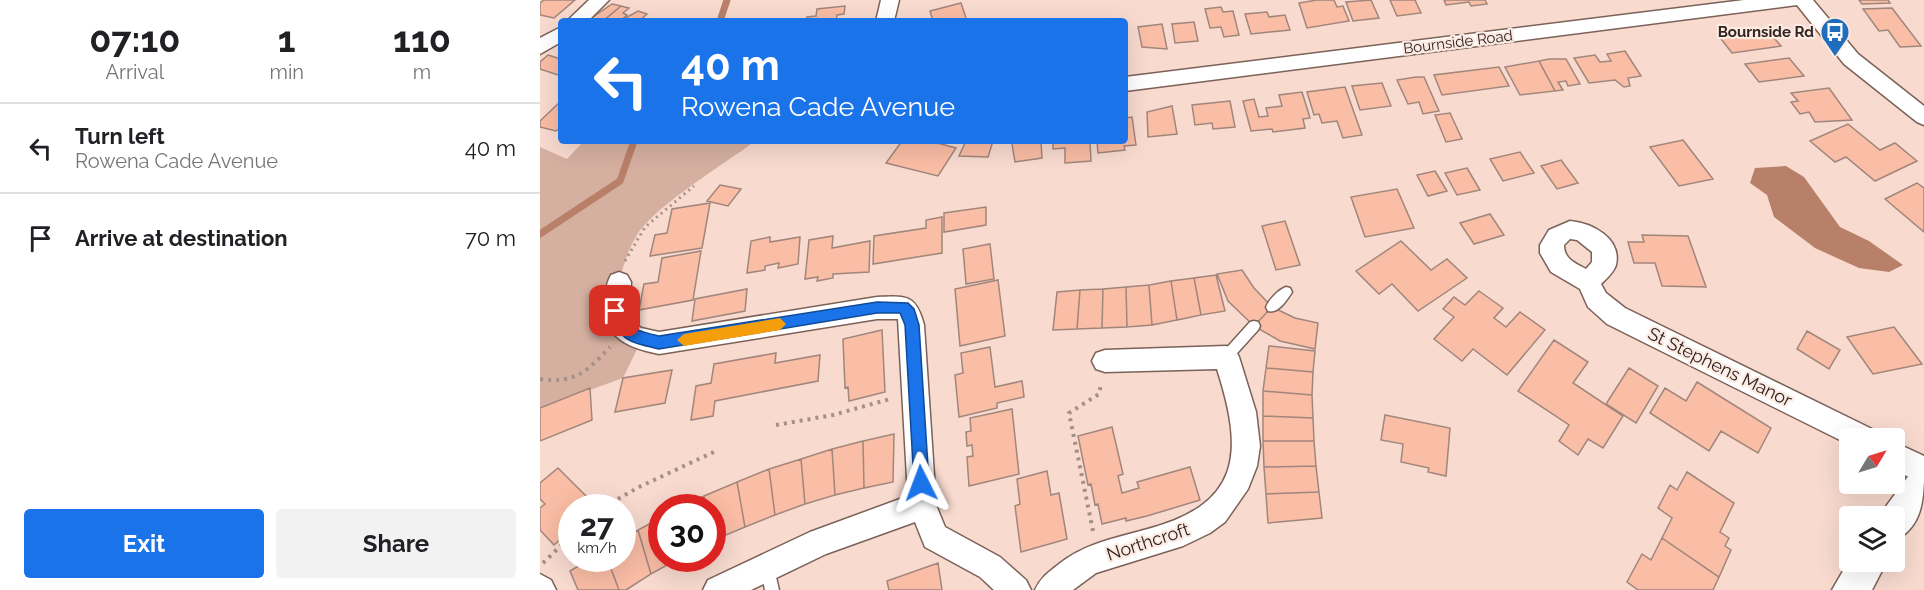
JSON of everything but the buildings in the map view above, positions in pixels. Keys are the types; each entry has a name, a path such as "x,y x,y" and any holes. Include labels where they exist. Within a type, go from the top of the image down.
{"street":[{"path":"579,18 600,0"},
{"path":"886,18 890,0"},
{"name":"Bournside Road","path":"1128,84 1792,0"},
{"path":"1803,0 1851,59 1924,117"},
{"path":"619,282 615,311 626,331 642,340 674,342 877,308 903,308 909,314 912,325 922,505 935,537 990,567 1016,590"},
{"name":"St Stephens Manor","path":"1588,282 1597,300 1616,316 1843,428"},
{"path":"1105,361 1226,357"},
{"name":"Northcroft","path":"1050,590 1088,561 1196,527 1221,507 1234,489 1243,468 1246,436 1226,357"},
{"path":"1905,461 1924,471"},
{"path":"1905,508 1924,483"},
{"path":"718,590 769,577 820,542 922,505"},
{"path":"1851,590 1862,572"}],"lane":[{"path":"1272,307 1286,292"},
{"path":"1226,357 1254,327"}],"path":[{"path":"619,282 638,234 650,219 694,186"},
{"path":"540,379 558,382 578,377 626,331"},
{"path":"1098,558 1069,413 1099,394 1105,361"},
{"path":"776,425 788,425 917,394"},
{"path":"627,494 716,451"},
{"path":"540,565 558,549"}],"shaded area":[{"path":"581,144 751,144 674,199 658,212 637,235 622,272 615,311 641,341 623,378 540,408 540,147 567,159"},
{"path":"1786,166 1804,177 1840,227 1869,241 1903,265 1889,272 1859,268 1815,248 1774,217 1767,195 1750,183 1755,168"}],"waterway":[{"path":"721,18 727,0"},
{"path":"540,234 620,181 633,144"}],"slow traffic":[{"path":"684,340 780,324"}],"place":[{"name":"Bournside Rd","path":"1835,58"}],"route":[{"path":"615,311 620,324 630,336 659,343 877,308 892,306 903,308 909,314 912,325 921,483"}]}
